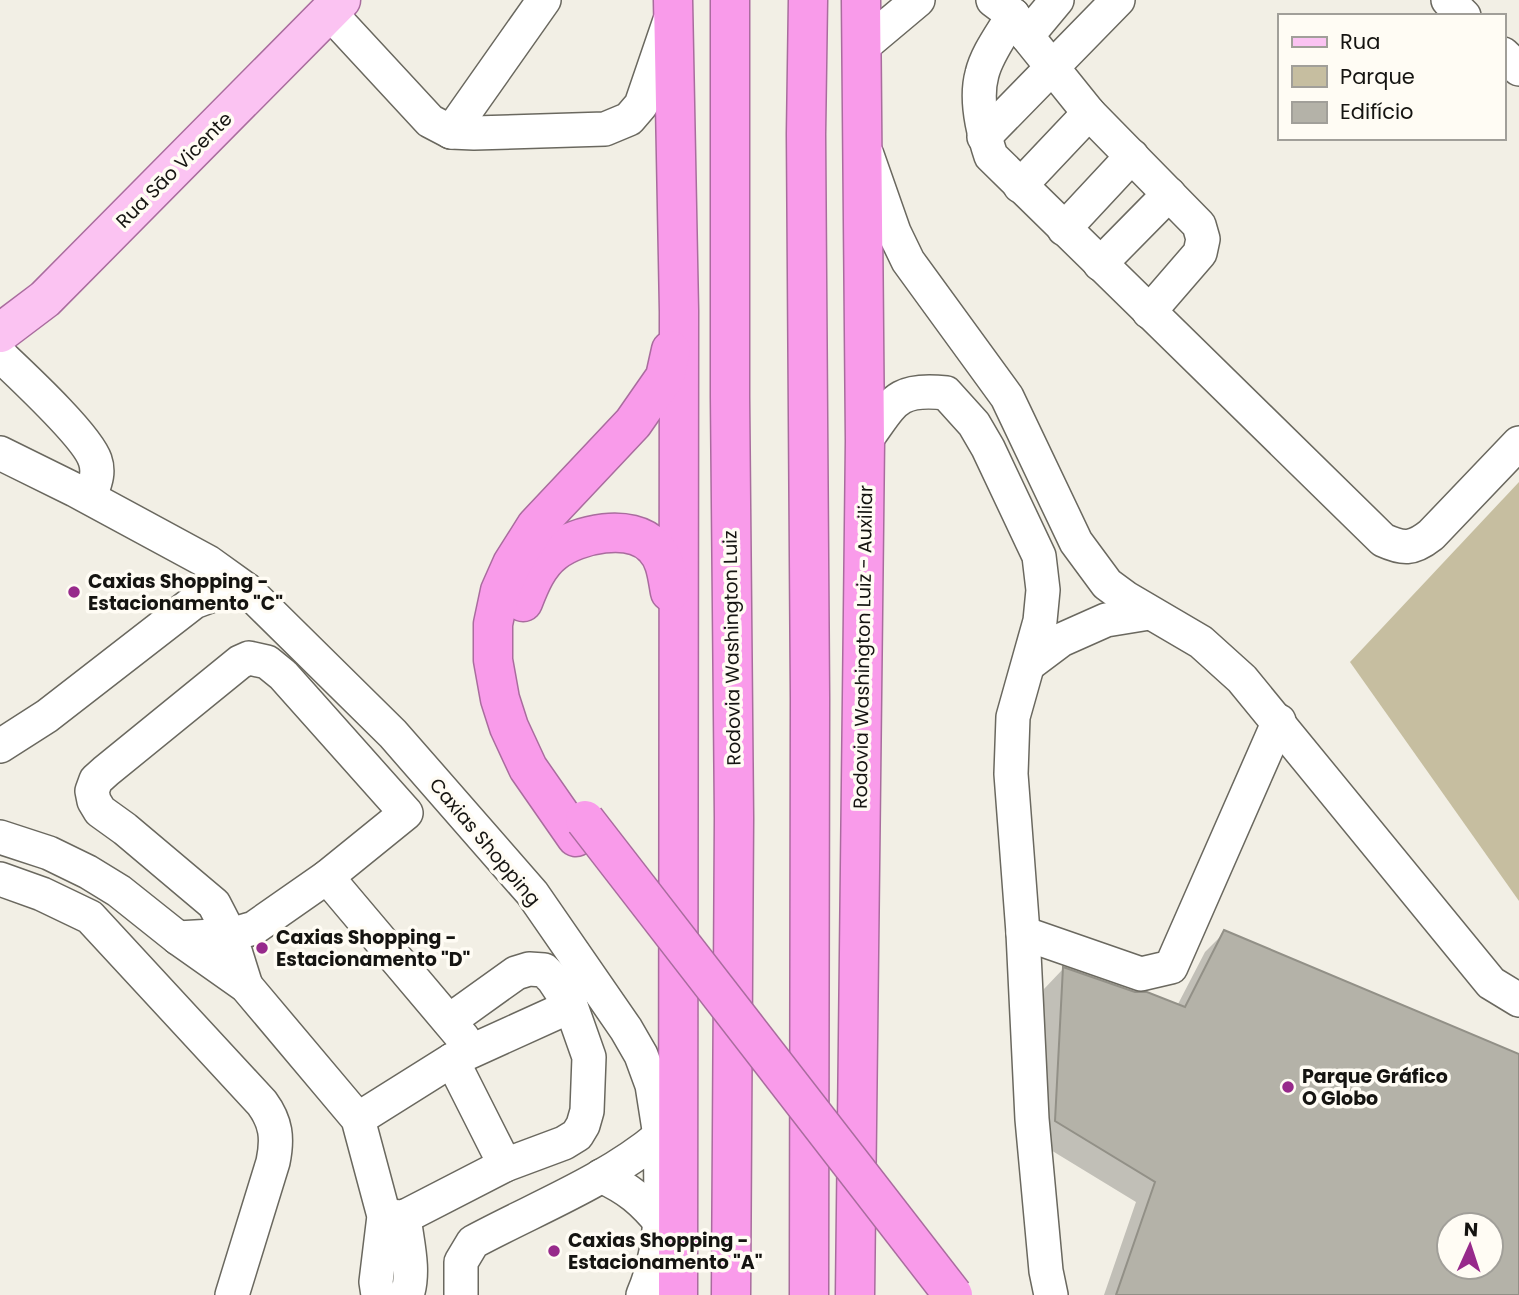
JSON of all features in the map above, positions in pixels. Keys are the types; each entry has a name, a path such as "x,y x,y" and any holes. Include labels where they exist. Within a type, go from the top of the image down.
{"highway":[{"name":"Rodovia Washington Luiz","path":"730,0 734,818 732,1295"},
{"path":"808,0 806,134 810,684 809,1295"},
{"path":"832,0 861,134"},
{"name":"Rodovia Washington Luiz - Auxiliar","path":"855,1295 865,441 861,0"},
{"path":"658,1291 678,1185 679,310 673,6"},
{"path":"679,310 665,377 633,423 536,526 512,564 500,591 494,624 494,660 500,699 509,727 528,768 581,829 953,1295"},
{"path":"677,636 665,564 653,546 639,537 606,532 575,539 551,553 534,575 521,606 514,649 518,691 529,727 581,829 925,1295"}],"main road":[{"name":"Rua Sāo Vicente","path":"0,333 45,299 336,6"}],"street":[{"path":"451,132 544,0"},
{"path":"862,47 918,0"},
{"path":"985,137 1118,0"},
{"path":"1448,0 1462,14"},
{"path":"1081,37 1050,2 1011,17 982,73 980,89 985,137 991,156 1382,540 1399,547 1418,545 1431,535 1519,443"},
{"path":"336,6 430,121 451,132 501,133 605,129 629,119 641,105 673,6"},
{"path":"1011,17 1090,113 1199,225 1203,239 1200,253 1149,312"},
{"path":"1505,56 1519,69"},
{"path":"1020,186 1090,113"},
{"path":"861,134 894,232 908,261 1007,397 1076,542 1107,584 1149,613 1201,642 1242,679 1491,983 1519,1000"},
{"path":"1064,229 1132,156"},
{"path":"1100,264 1169,194"},
{"path":"0,355 89,448 97,469 97,478 90,497"},
{"path":"865,441 896,399 920,390 946,393 974,424 1039,556 1043,590 1040,621 1013,717 1011,774 1023,933 1032,1119 1045,1271 1051,1295"},
{"path":"974,424 1007,397"},
{"name":"Caxias Shopping","path":"0,453 90,497 225,572 247,590 393,734 532,893 626,1029 641,1055 652,1085 660,1136 662,1224 658,1291"},
{"path":"191,554 195,568 194,602"},
{"path":"0,746 47,716 194,602 229,589 247,590"},
{"path":"1029,664 1061,640 1106,620 1149,613"},
{"path":"178,938 230,935 254,928 327,877 406,813 297,691 267,662 249,658 240,662 96,780 92,791 93,801 100,811 214,904 230,935 246,986"},
{"path":"1023,933 1141,974 1171,967 1279,722"},
{"path":"0,837 49,853 88,872 119,891 178,938 246,986 358,1119 394,1216 411,1273 407,1295"},
{"path":"327,877 449,1021 505,1165"},
{"path":"0,878 90,917 262,1102 270,1115 277,1145 232,1295"},
{"path":"394,1216 505,1165 564,1143 577,1135 587,1111 589,1057 571,1006 553,978 544,970 529,969 516,973 449,1021"},
{"path":"358,1119 462,1055 571,1006"},
{"path":"461,1295 461,1262 473,1242 635,1157 660,1136"},
{"path":"601,1176 625,1187 643,1201 662,1224"},
{"path":"378,1295 376,1282 394,1216"}],"green space":[{"path":"1519,482 1519,901 1350,662"}],"building":[{"name":"Parque Gráfico O Globo","path":"1224,930 1519,1054 1519,1295 1116,1295 1155,1182 1055,1121 1063,967 1135,992 1147,992 1185,1007"}],"place":[{"name":"Caxias Shopping - Estacionamento \"C\"","path":"74,592"},
{"name":"Caxias Shopping - Estacionamento \"D\"","path":"262,948"},
{"name":"Parque Gráfico O Globo","path":"1288,1087"},
{"name":"Caxias Shopping - Estacionamento \"A\"","path":"554,1251"}]}
